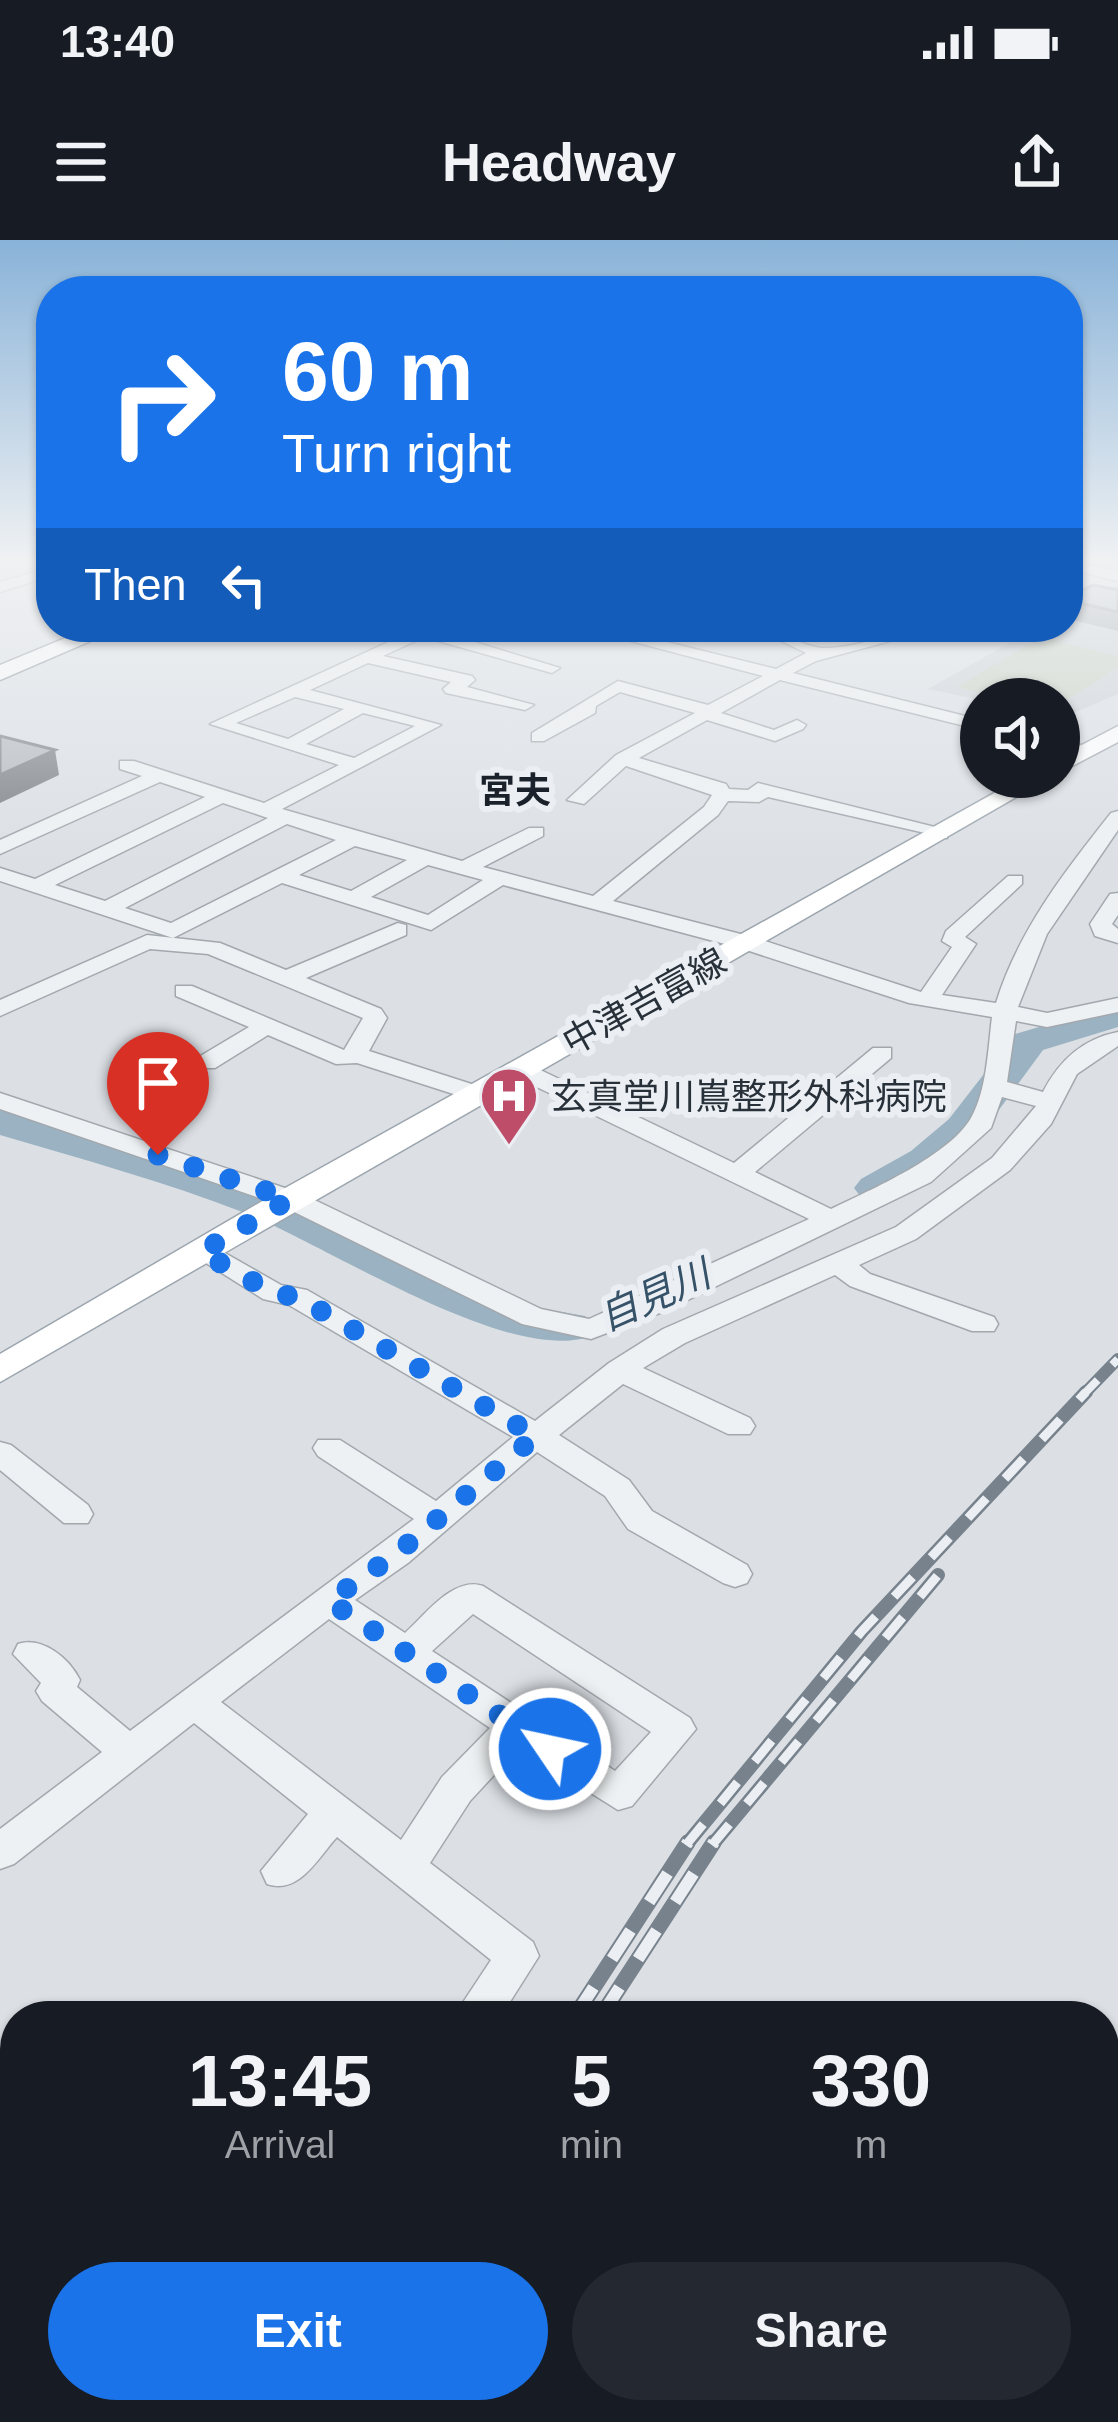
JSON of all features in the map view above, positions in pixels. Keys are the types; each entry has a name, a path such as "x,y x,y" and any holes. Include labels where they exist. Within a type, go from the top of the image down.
{"highway":[{"path":"0,673 30,661"}],"main road":[{"path":"1080,755 1118,733"},
{"name":"中津吉富線","path":"0,1370 290,1199 1003,798"}],"street":[{"path":"355,661 219,724 355,764"},
{"path":"380,661 466,680 452,689 525,705"},
{"path":"457,661 513,675"},
{"path":"529,661 552,668"},
{"path":"659,670 677,661"},
{"path":"724,661 960,720"},
{"path":"577,800 622,759 807,661"},
{"path":"538,736 589,710 586,704 618,686 775,736 797,725"},
{"path":"104,911 355,764 431,725 293,691"},
{"path":"290,745 361,707"},
{"path":"1080,751 1085,752"},
{"path":"622,759 719,788 722,795"},
{"path":"127,765 271,815 748,943 927,1000 1047,1020 1118,1005"},
{"path":"0,848 158,776"},
{"path":"722,795 759,796 758,789 940,834"},
{"path":"598,901 711,811 722,795"},
{"path":"35,887 220,797"},
{"path":"0,1101 290,1199 533,1317 591,1329 921,1176 982,1123 1011,984 1076,871 1118,817"},
{"path":"467,867 536,832"},
{"path":"0,874 173,932 353,839"},
{"path":"352,899 428,857"},
{"path":"284,878 431,922 503,877"},
{"path":"927,1000 965,944 953,941 954,936 1015,880"},
{"path":"1118,899 1101,924 1102,931 1118,936"},
{"path":"287,979 398,930"},
{"path":"0,1010 147,942 212,948 375,1018 355,1054 346,1059 184,991"},
{"path":"206,1063 267,1026"},
{"path":"0,1852 438,1518 620,1370 674,1336 906,1233 1001,1164 1052,1103 1067,1070 1103,1042 1118,1040"},
{"path":"739,1172 882,1053"},
{"path":"355,1054 478,1094"},
{"path":"521,1070 832,1220"},
{"path":"992,1086 1052,1103"},
{"path":"201,1252 273,1293 297,1297 536,1436 616,1488 640,1520 735,1574"},
{"path":"838,1264 860,1280 983,1324"},
{"path":"620,1370 739,1426"},
{"path":"329,1448 438,1518"},
{"path":"0,1453 76,1514"},
{"path":"329,1601 406,1653 618,1794 677,1730 471,1595 406,1653"},
{"path":"31,1654 62,1679 55,1691 129,1752"},
{"path":"194,1702 518,1956 486,2001"},
{"path":"405,1868 455,1789 516,1726"},
{"path":"280,1871 334,1812"}],"shaded area":[{"path":"978,661 1118,661 1118,694 1080,710 1080,678 960,678 960,696 928,689"}],"green space":[{"path":"1001,661 1118,661 1118,667 1080,691 1080,678 972,678"}],"building":[{"path":"0,736 55,750 0,775"}],"waterway":[{"name":"自見川","path":"876,1188 926,1160 964,1128 1029,1042 1118,1015"},
{"name":"自見川","path":"0,1122 254,1201 465,1300 536,1323 568,1327"}],"railway":[{"path":"1083,1395 1118,1359"},
{"path":"686,1845 862,1631 1086,1392"},
{"path":"712,1845 938,1575"},
{"path":"585,2001 686,1845"},
{"path":"611,2001 712,1845"}],"place":[{"name":"玄真堂川嶌整形外科病院","path":"509,1147"}],"district":[{"name":"宮夫","path":"515,790"}],"route":[{"path":"158,1155 290,1199 201,1252 273,1293 297,1297 536,1436 396,1554 329,1601 550,1749"}]}
